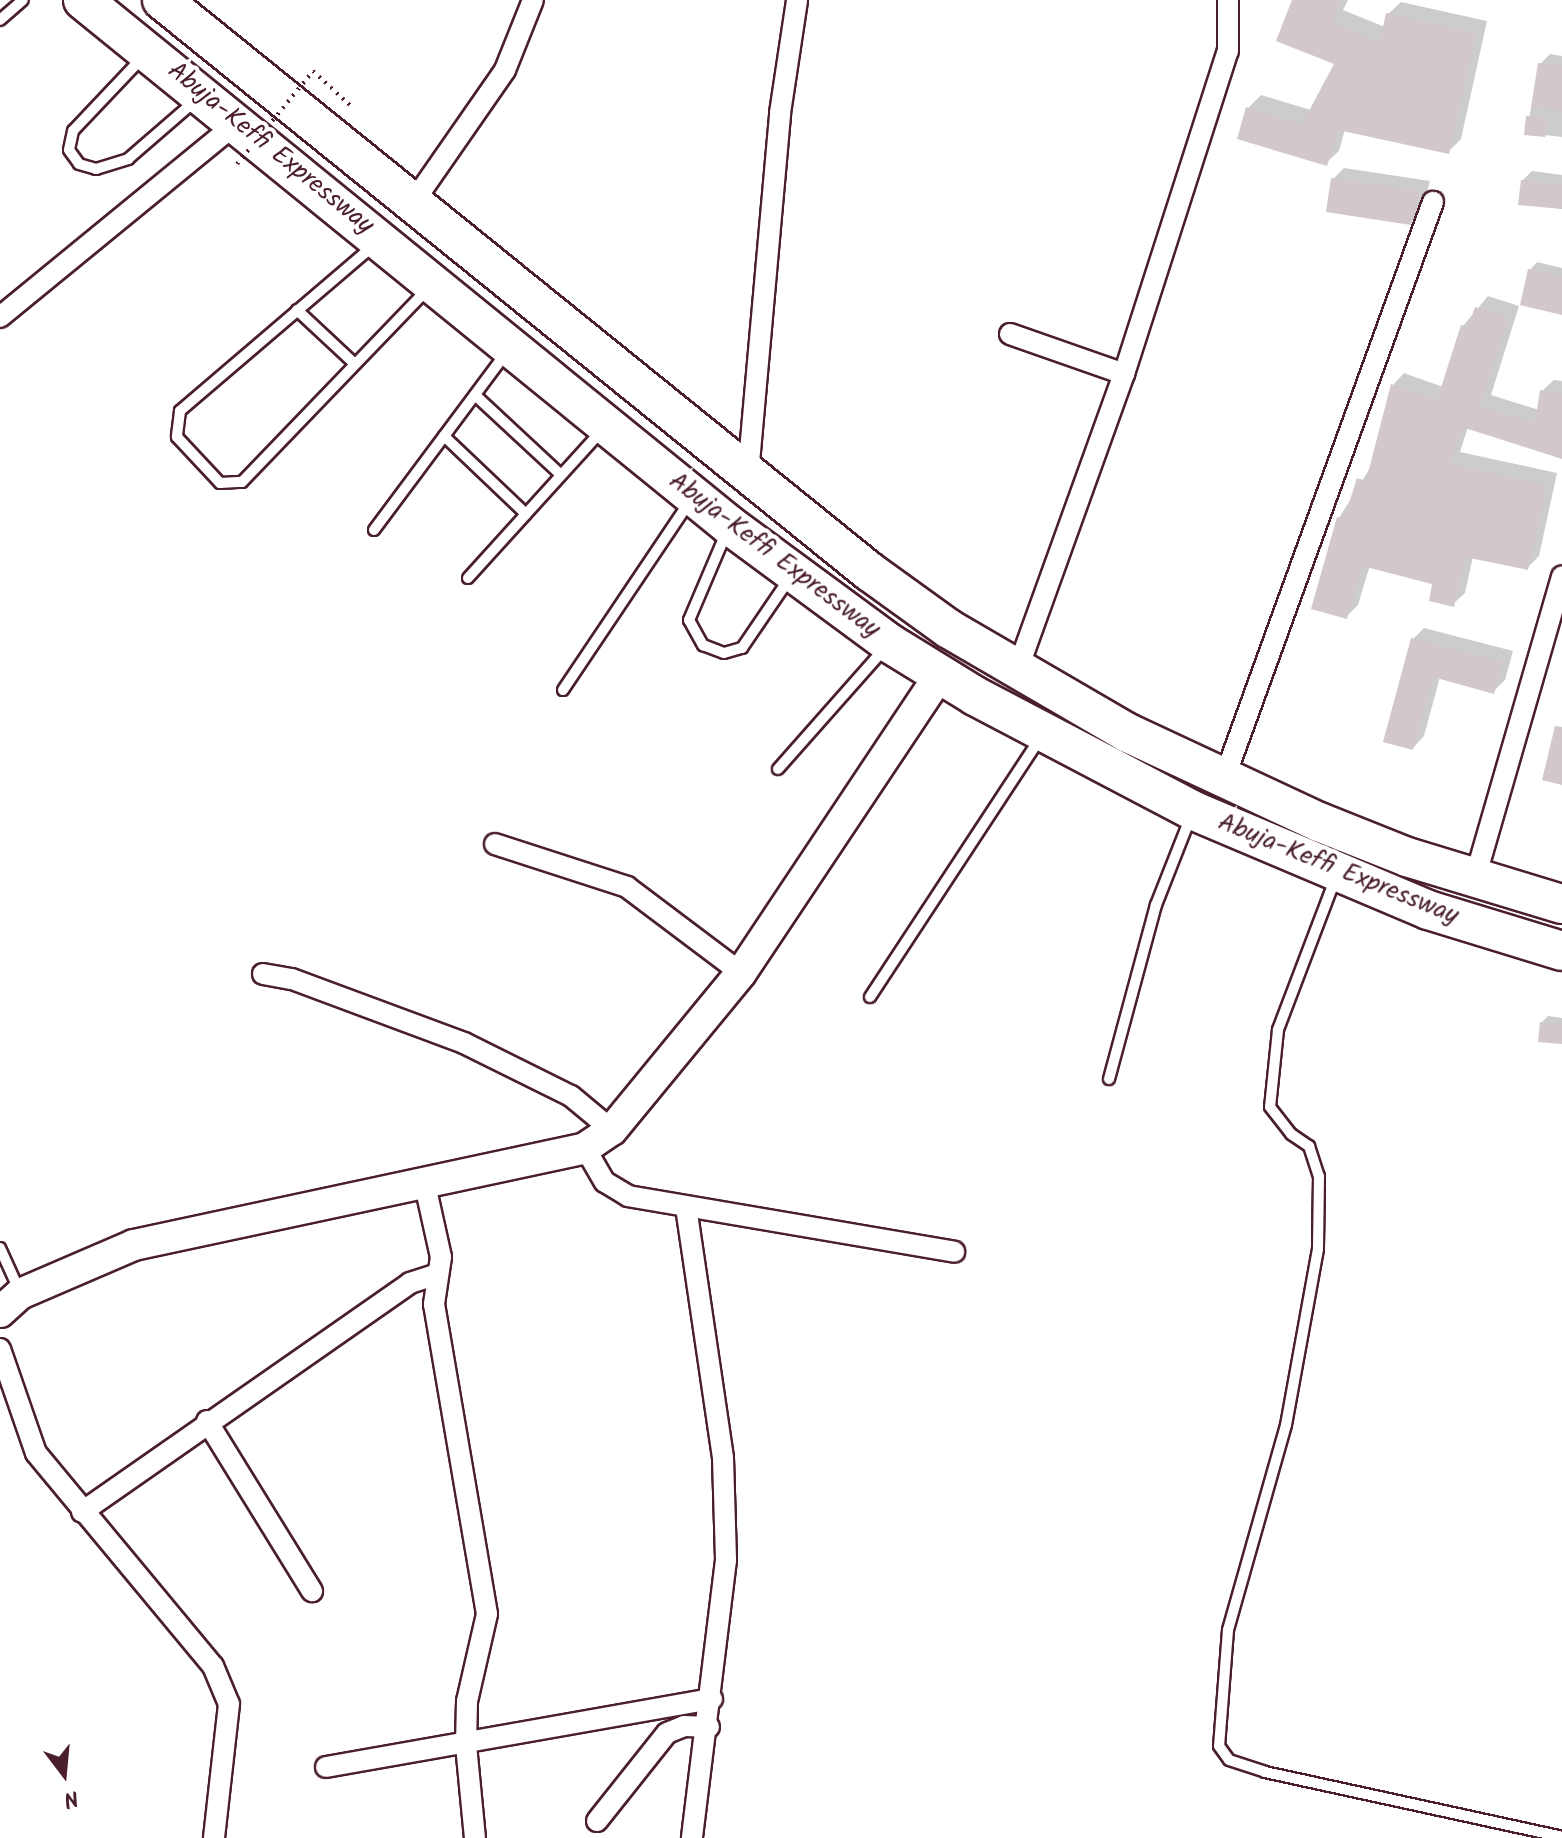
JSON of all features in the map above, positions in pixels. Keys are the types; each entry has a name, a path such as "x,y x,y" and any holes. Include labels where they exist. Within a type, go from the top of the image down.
{"highway":[{"name":"Abuja-Keffi Expressway","path":"83,0 238,122 729,525 889,643 940,675 1194,811 1337,875 1562,951"},
{"name":"Abuja-Keffi Expressway","path":"162,0 870,572 1017,671 1224,779 1333,828 1475,878 1562,904"}],"street":[{"path":"412,204 505,70 533,0"},
{"path":"748,474 780,113 797,0"},
{"path":"1017,671 1124,374 1228,51 1228,0"},
{"path":"0,317 238,122"},
{"path":"1224,779 1433,202"},
{"path":"1010,334 1124,374"},
{"path":"1475,878 1562,576"},
{"path":"10,1303 134,1245 425,1185 585,1148 612,1130 741,973 940,675"},
{"path":"495,844 627,887 741,973"},
{"path":"263,974 292,979 464,1043 571,1096 612,1130"},
{"path":"585,1148 605,1182 628,1196 954,1252"},
{"path":"425,1185 441,1257 434,1304 487,1614 467,1701 466,1745 475,1838"},
{"path":"686,1207 723,1458 726,1560 709,1727 696,1782 692,1838"},
{"path":"82,1512 207,1421 410,1283 438,1274"},
{"path":"0,1349 36,1453 213,1666 229,1704 214,1838"},
{"path":"207,1421 312,1591"},
{"path":"326,1767 466,1745 712,1699"},
{"path":"597,1821 667,1733 684,1726 709,1727"}],"lane":[{"path":"0,20 23,0"},
{"path":"148,51 73,131 69,150 79,164 96,169 128,159 203,94"},
{"path":"380,239 180,411 177,437 220,483 242,482 434,283"},
{"path":"297,310 355,364"},
{"path":"374,530 511,346"},
{"path":"475,395 561,475"},
{"path":"468,578 607,425"},
{"path":"444,436 526,514"},
{"path":"563,690 693,496"},
{"path":"729,525 689,620 703,645 724,653 742,648 794,572"},
{"path":"778,769 889,643"},
{"path":"870,997 1044,732"},
{"path":"1109,1079 1156,905 1194,811"},
{"path":"1337,875 1278,1030 1270,1107 1291,1134 1309,1146 1319,1176 1318,1249 1286,1425 1228,1630 1219,1746 1229,1760 1265,1772 1562,1837"},
{"path":"0,1248 10,1303"}],"path":[{"path":"237,164 313,71 354,109"}],"building":[{"path":"1292,0 1342,0 1332,23 1380,42 1386,13 1476,33 1449,154 1338,130 1327,166 1237,139 1246,107 1302,124 1334,64 1276,41"},
{"path":"1538,63 1562,66 1562,111 1531,107"},
{"path":"1526,116 1547,118 1545,137 1524,135"},
{"path":"1331,178 1420,191 1411,225 1326,212"},
{"path":"1521,180 1562,185 1562,209 1518,205"},
{"path":"1528,269 1562,276 1562,315 1520,305"},
{"path":"1475,307 1508,317 1480,406 1535,423 1540,390 1562,394 1562,459 1462,427 1450,464 1547,485 1528,570 1465,557 1454,607 1429,601 1432,584 1362,566 1347,619 1311,609 1337,517 1344,519 1357,478 1366,481 1391,384 1437,400 1461,325 1468,327"},
{"path":"1411,638 1503,662 1494,694 1433,677 1413,750 1383,742"},
{"path":"1555,726 1562,727 1562,785 1542,780"},
{"path":"1540,1022 1562,1024 1562,1044 1538,1042"}]}
